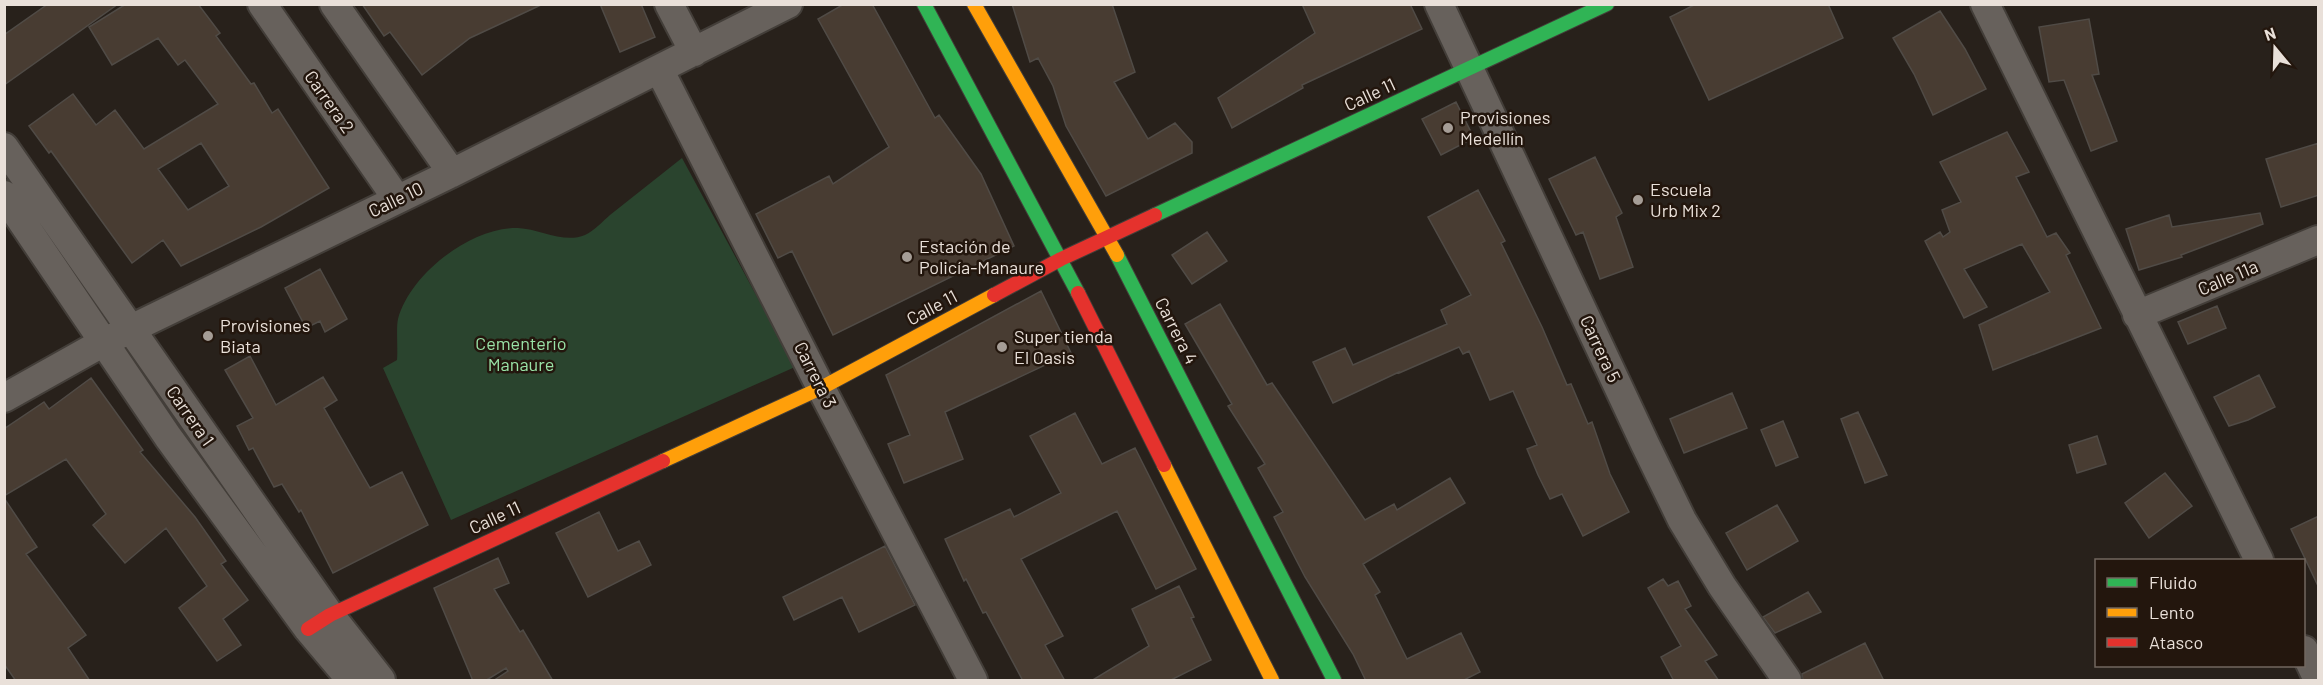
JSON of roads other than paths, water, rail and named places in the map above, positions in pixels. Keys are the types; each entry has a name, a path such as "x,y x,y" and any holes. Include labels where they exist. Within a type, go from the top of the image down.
{"street":[{"name":"Carrera 2","path":"261,4 397,199"},
{"path":"334,4 452,174"},
{"path":"669,4 694,52"},
{"name":"Calle 10","path":"4,398 104,342 452,174 788,4"},
{"path":"924,4 1061,259 1272,681"},
{"name":"Carrera 4","path":"974,4 1108,237 1335,681"},
{"name":"Carrera 5","path":"1438,4 1470,68 1644,444 1682,520 1722,586 1786,681"},
{"name":"Calle 11","path":"319,622 821,388 1061,259 1607,4"},
{"path":"1985,4 2258,559"},
{"name":"Carrera 3","path":"659,69 973,681"},
{"name":"Carrera 1","path":"4,147 130,330 319,622 358,676"},
{"name":"Carrera 1","path":"4,195 168,437 319,622"},
{"name":"Calle 11a","path":"2137,315 2319,240"},
{"path":"2305,652 2319,680"}],"place":[{"name":"Provisiones Medellín","path":"1448,128"},
{"name":"Escuela Urb Mix 2","path":"1638,200"},
{"name":"Estación de Policía-Manaure","path":"907,257"},
{"name":"Provisiones Biata","path":"208,336"},
{"name":"Super tienda El Oasis","path":"1002,347"}],"park label":[{"name":"Cementerio Manaure","path":"521,354"}]}
